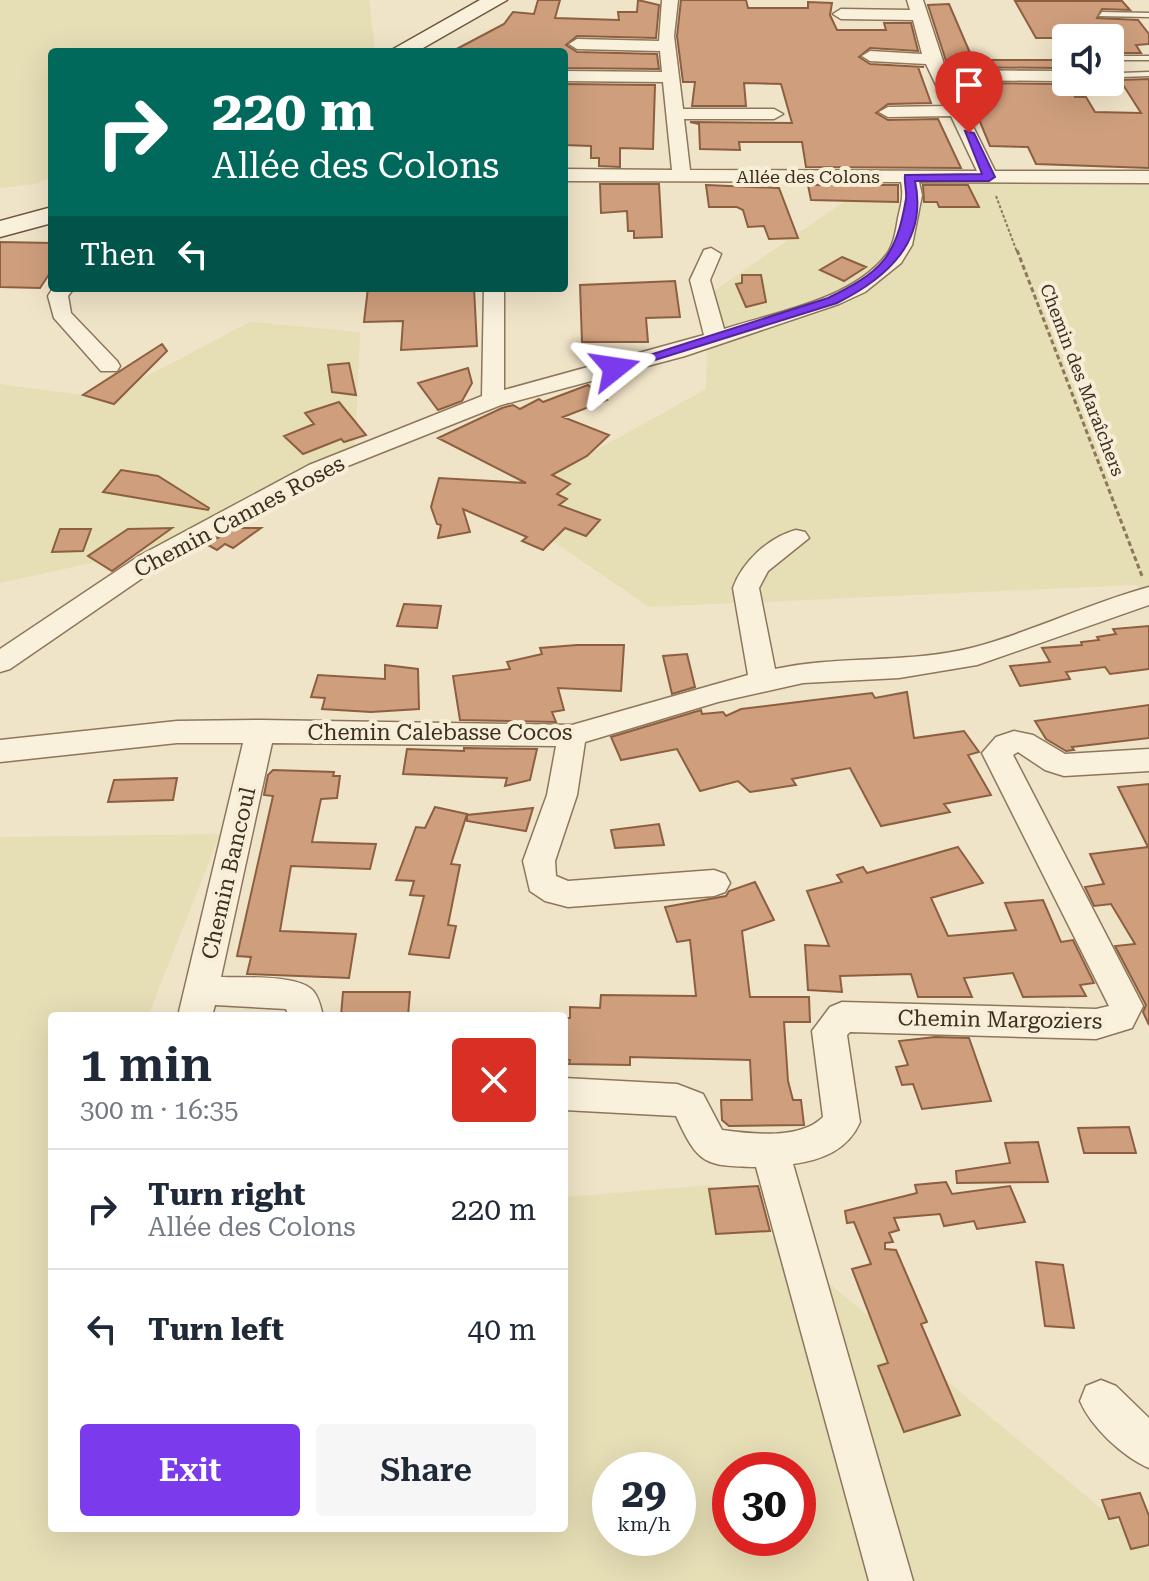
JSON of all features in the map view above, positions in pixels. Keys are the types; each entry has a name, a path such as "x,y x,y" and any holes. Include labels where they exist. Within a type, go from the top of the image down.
{"main road":[{"path":"406,48 496,0"},
{"path":"0,229 48,216"}],"street":[{"path":"670,0 667,38 682,176"},
{"path":"841,14 919,14"},
{"path":"860,28 919,14"},
{"path":"919,14 937,67 989,177"},
{"path":"581,37 667,38"},
{"path":"870,56 937,67 1052,76"},
{"path":"568,76 671,77"},
{"path":"888,112 959,111"},
{"path":"675,114 774,114"},
{"name":"Allée des Colons","path":"568,175 1149,177"},
{"name":"Chemin Cannes Roses","path":"0,662 148,562 317,470 493,400 716,338 832,300 881,272 902,245 913,195 909,177"},
{"path":"711,254 700,280 716,338"},
{"path":"61,292 58,296 61,314 109,366"},
{"path":"493,400 494,292"},
{"path":"763,681 746,588 749,576 758,565 796,538"},
{"name":"Chemin Calebasse Cocos","path":"0,751 177,732 261,730 572,736 716,692 763,681 803,673 899,668 966,658 1010,647 1146,587"},
{"name":"Chemin Bancoul","path":"198,1003 261,730"},
{"path":"572,736 562,795 539,861 541,882 556,892 568,894 714,883"},
{"name":"Chemin Margoziers","path":"568,1094 677,1100 690,1105 703,1136 713,1146 770,1149 824,1142 836,1133 842,1122 829,1031 842,1017 1096,1024 1120,1018 1126,1006 1121,992 997,753 1011,742 1024,742 1035,745 1057,764 1149,760"},
{"path":"198,1003 294,995 304,1012"},
{"path":"770,1149 891,1581"},
{"path":"1101,1401 1149,1447"}],"lane":[{"path":"1102,14 1149,15"},
{"path":"1124,58 1149,58"},
{"path":"1124,75 1149,74"}],"path":[{"name":"Chemin des Maraîchers","path":"989,177 1146,587"}],"shaded area":[{"path":"0,0 369,0 373,48 48,48 48,179 35,184 0,188"},
{"path":"1149,173 1149,600 1136,585 649,607 499,504 706,389 708,295 867,186"},
{"path":"250,322 360,332 355,455 179,544 0,583 0,384 105,398"},
{"path":"220,834 150,1012 48,1012 48,1532 568,1532 568,1197 710,1185 1149,1548 1149,1581 0,1581 0,837"}],"building":[{"path":"538,0 560,0 555,18 619,20 618,12 637,12 638,0 659,5 656,38 577,36 566,45 577,52 657,54 659,69 568,68 568,48 459,48 504,24 513,12 534,14"},
{"path":"681,0 746,0 748,8 808,8 808,2 832,3 830,15 837,30 886,30 884,23 911,23 918,51 870,48 859,57 870,64 924,67 918,67 931,103 888,104 876,113 888,120 938,119 961,168 806,167 802,142 739,142 740,150 700,149 699,124 690,122 792,123 781,84 744,83 746,106 692,106 695,82 683,82 677,36"},
{"path":"1015,1 1122,1 1130,10 1102,9 1097,18 1138,20 1149,34 1149,44 1136,45 1141,53 1124,53 1124,24 1052,24 1052,38 1036,38"},
{"path":"949,4 973,60 1052,60 1052,68 948,67 928,5"},
{"path":"1149,79 1149,168 1036,164 1028,147 990,146 964,83 1052,84 1052,96 1086,97 1095,112 1141,113 1124,86 1124,80"},
{"path":"568,84 655,85 653,149 620,148 620,167 599,166 599,158 591,158 591,146 568,145"},
{"path":"600,184 659,184 662,237 634,238 634,231 628,231 627,211 601,213"},
{"path":"706,185 779,188 798,238 769,239 764,226 748,227 743,210 737,207 709,207"},
{"path":"808,185 898,185 898,202 811,200"},
{"path":"923,185 968,185 979,207 939,207 937,202 924,202"},
{"path":"0,242 48,243 48,276 40,288 0,287"},
{"path":"842,257 866,267 844,281 820,270"},
{"path":"742,275 761,275 766,302 746,307 736,284 742,283"},
{"path":"675,281 680,317 646,318 648,342 582,342 580,285"},
{"path":"368,292 474,292 477,346 401,350 403,321 364,322"},
{"path":"162,344 167,351 114,404 83,395"},
{"path":"349,363 356,395 332,392 328,365"},
{"path":"468,368 472,383 462,401 438,410 418,383"},
{"path":"588,385 607,400 563,417 609,435 587,456 552,475 570,484 557,494 567,499 559,505 600,520 586,536 565,528 543,550 522,541 527,537 463,509 470,532 438,538 441,525 437,524 431,507 439,478 526,483 438,438 502,408 513,405 520,409 539,399 543,402"},
{"path":"339,402 366,435 344,442 341,439 303,454 284,436 314,424 305,413"},
{"path":"121,470 158,476 209,508 103,492"},
{"path":"172,528 112,571 88,556 128,529"},
{"path":"236,528 261,528 233,548 225,544 217,550 206,544"},
{"path":"60,529 91,529 83,551 52,552"},
{"path":"404,604 441,606 437,628 397,626"},
{"path":"1149,626 1149,669 1110,674 1105,667 1066,672 1070,679 1020,686 1010,666 1050,662 1042,648 1082,645 1081,642 1116,634 1113,629"},
{"path":"624,645 621,691 558,688 564,710 552,712 556,722 460,720 453,676 510,669 507,662 542,654 540,648"},
{"path":"687,654 695,687 672,694 663,656"},
{"path":"385,665 418,669 419,709 371,712 322,709 325,698 311,697 318,675 385,679"},
{"path":"907,692 914,738 964,731 979,752 968,755 991,795 944,804 950,812 881,826 850,768 792,779 796,785 750,792 738,781 700,791 677,749 621,760 611,737 701,710 702,714 723,712 726,716 741,709 872,693 875,698"},
{"path":"1149,705 1149,738 1072,747 1074,750 1066,751 1046,739 1035,721"},
{"path":"464,748 537,749 530,780 505,786 507,778 403,774 407,749 464,751"},
{"path":"273,770 334,772 333,776 340,776 337,798 321,799 312,842 376,844 370,869 291,866 280,931 356,934 349,978 247,974 251,957 237,956 273,796 264,795 268,775"},
{"path":"177,778 173,800 108,802 114,780"},
{"path":"1149,784 1149,1025 1143,1012 1146,1005 1115,946 1135,944 1111,904 1094,906 1085,887 1104,884 1090,854 1148,847 1118,787"},
{"path":"435,807 467,814 451,864 460,865 448,925 456,926 449,958 409,954 424,896 410,895 414,881 396,880 416,827 425,828"},
{"path":"533,808 526,831 467,821 467,815"},
{"path":"659,824 664,845 615,848 611,830"},
{"path":"958,847 983,883 931,898 948,936 1016,930 1005,903 1043,900 1061,942 1073,940 1094,983 1080,985 1086,996 1023,997 1013,973 964,978 972,997 918,997 911,974 840,976 842,992 808,990 805,945 829,946 807,891 842,882 837,875 863,867 867,873"},
{"path":"755,882 774,920 742,931 750,997 809,997 810,1022 784,1022 788,1081 793,1100 801,1100 804,1125 729,1126 722,1120 721,1100 752,1100 750,1060 630,1057 630,1065 569,1064 570,1007 600,1008 601,995 696,996 690,940 677,942 665,907 726,896 729,891"},
{"path":"343,992 410,992 408,1012 341,1012"},
{"path":"935,1037 969,1038 991,1101 922,1109 913,1084 902,1085 896,1067 908,1065 899,1041"},
{"path":"1129,1127 1136,1153 1084,1153 1078,1128"},
{"path":"1038,1142 1048,1182 957,1183 956,1171 1010,1163 1005,1143"},
{"path":"946,1182 952,1194 1010,1186 1025,1222 977,1229 974,1221 944,1226 940,1214 894,1218 899,1230 889,1233 893,1242 885,1243 885,1249 896,1250 927,1322 921,1324 960,1415 904,1432 878,1366 888,1363 852,1269 871,1264 854,1222 847,1223 845,1211 917,1193 915,1185"},
{"path":"758,1186 770,1231 716,1234 709,1189"},
{"path":"1036,1262 1063,1265 1074,1328 1045,1326"},
{"path":"1140,1493 1149,1516 1149,1545 1131,1549 1119,1517 1109,1519 1102,1500"}],"route":[{"path":"615,368 832,300 858,288 881,272 902,245 913,195 909,177 989,177 969,133"}]}
